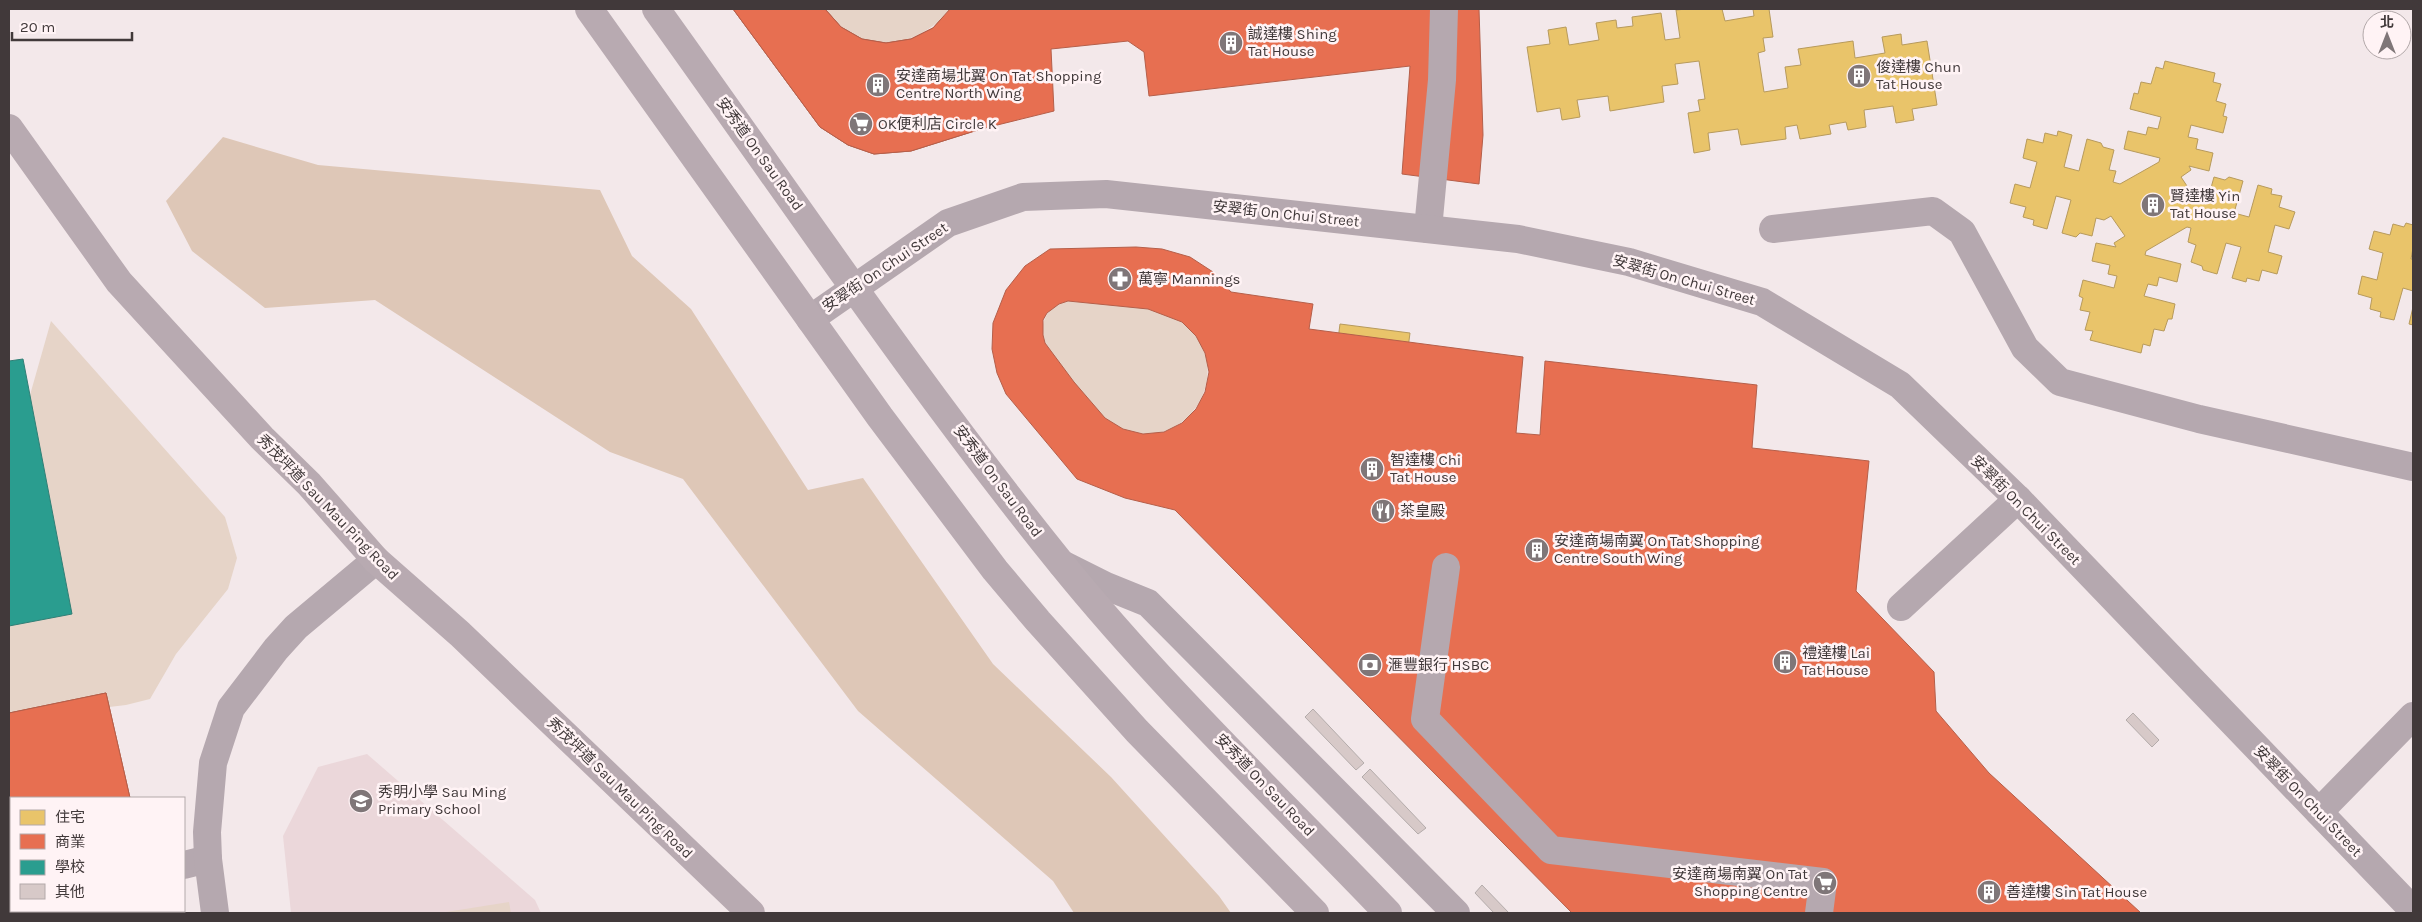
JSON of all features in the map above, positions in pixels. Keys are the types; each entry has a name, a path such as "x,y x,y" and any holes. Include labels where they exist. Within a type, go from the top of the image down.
{"main road":[{"path":"589,9 880,417 996,570 1038,621 1137,731 1315,913"},
{"name":"安秀道 On Sau Road","path":"656,9 855,287 998,482 1062,564 1180,697 1388,913"},
{"name":"秀茂坪道 Sau Mau Ping Road","path":"9,128 119,282 262,438 310,484 376,560 460,634 751,913"}],"street":[{"path":"1428,229 1442,80 1444,9"},
{"name":"安翠街 On Chui Street","path":"810,319 948,223 1023,197 1106,194 1518,239 1629,262 1762,302 1900,385 2018,499 2413,910"},
{"path":"1772,229 1933,211 1962,232 2025,348 2060,382 2199,419 2413,466"},
{"path":"1901,607 2018,499"},
{"path":"215,913 196,862 207,832 213,763 231,708 276,649 296,627 376,560"},
{"path":"1062,564 1106,586 1148,603 1456,913"},
{"path":"1446,567 1425,718 1551,850 1823,882 1819,913"},
{"path":"2319,812 2413,716"}],"shaded area":[{"path":"825,9 950,9 927,30 899,42 884,43 869,41 855,36 839,24"},
{"path":"223,137 318,165 600,190 632,256 691,309 808,490 863,478 993,664 1111,777 1219,896 1231,913 1074,913 1053,881 858,711 683,479 610,452 375,300 265,308 192,251 166,201"},
{"path":"1068,301 1143,308 1158,311 1183,323 1199,341 1207,362 1206,383 1199,402 1186,419 1168,430 1147,434 1123,429 1112,423 1090,403 1045,343 1043,335 1046,316 1055,307"},
{"path":"51,321 225,517 237,558 228,589 176,654 150,699 126,705 9,719 9,469"},
{"name":"秀明小學 Sau Ming Primary School","path":"367,754 535,900 541,913 291,913 283,836 318,767"},
{"path":"509,902 511,913 440,913"}],"building: 住宅":[{"path":"990,9 1117,9 1119,26 1064,31 1063,16 1032,19 1034,35 1016,37 1015,26 992,29"},
{"name":"誠達樓 Shing Tat House","path":"1159,9 1219,9 1220,19 1244,17 1243,9 1388,9 1391,41 1367,43 1368,54 1350,56 1348,39 1318,43 1320,59 1301,61 1301,53 1284,55 1284,65 1253,68 1252,55 1239,56 1240,67 1194,72 1192,55 1162,58 1164,75 1148,77 1143,37 1154,35 1153,24 1160,24"},
{"name":"俊達樓 Chun Tat House","path":"1722,9 1725,21 1754,16 1753,9 1769,9 1773,37 1763,38 1765,51 1758,53 1764,92 1788,88 1785,67 1801,65 1798,49 1853,41 1855,58 1885,53 1882,37 1901,34 1902,45 1927,41 1937,105 1912,109 1914,120 1896,123 1893,106 1864,110 1866,127 1848,130 1846,122 1829,125 1831,134 1800,139 1797,125 1785,127 1786,139 1741,145 1738,129 1708,133 1710,150 1694,153 1688,113 1700,111 1698,100 1705,99 1699,61 1675,64 1678,84 1662,86 1664,102 1610,111 1608,96 1577,100 1580,117 1562,120 1560,108 1537,112 1527,47 1550,44 1548,30 1566,27 1569,45 1599,40 1596,23 1616,20 1617,28 1633,26 1632,17 1661,13 1665,40 1680,38 1676,10"},
{"name":"賢達樓 Yin Tat House","path":"2165,61 2215,73 2213,82 2221,84 2216,101 2226,104 2223,116 2227,117 2223,133 2191,125 2188,137 2198,139 2196,149 2213,153 2209,171 2189,166 2191,170 2181,177 2195,198 2201,194 2209,195 2214,177 2225,180 2229,177 2243,181 2234,213 2249,217 2258,185 2272,189 2271,194 2282,196 2279,207 2295,212 2289,229 2275,225 2268,252 2282,256 2277,274 2262,270 2259,281 2247,278 2246,282 2232,278 2241,247 2226,243 2217,274 2203,270 2202,266 2191,262 2196,245 2188,242 2191,228 2187,227 2146,251 2145,255 2181,264 2177,282 2159,277 2157,286 2148,284 2144,296 2175,304 2172,319 2168,319 2164,331 2154,329 2150,346 2143,344 2141,353 2090,340 2093,331 2085,330 2090,312 2080,310 2083,298 2079,296 2083,280 2114,288 2117,276 2108,274 2110,265 2092,261 2096,243 2116,247 2114,243 2125,236 2111,216 2104,220 2096,218 2092,236 2080,233 2076,237 2062,233 2071,200 2056,196 2047,229 2033,225 2034,220 2023,217 2026,207 2010,203 2015,184 2030,188 2037,162 2023,158 2027,139 2043,143 2045,133 2057,136 2058,131 2072,135 2064,167 2079,171 2087,139 2101,143 2103,147 2114,150 2109,170 2116,171 2113,182 2120,184 2159,162 2160,158 2124,149 2128,131 2146,135 2148,127 2158,129 2161,117 2130,109 2134,93 2138,94 2141,82 2151,84 2156,67 2163,69"},
{"path":"2406,223 2413,225 2411,259 2413,259 2413,291 2403,288 2394,320 2380,317 2381,312 2370,309 2372,298 2358,294 2362,276 2377,280 2383,253 2369,249 2374,231 2390,235 2393,224 2404,227"},
{"path":"2413,307 2413,325 2409,324"},
{"name":"智達樓 Chi Tat House","path":"1340,324 1410,333 1407,356 1419,358 1415,386 1385,382 1383,396 1394,397 1393,405 1411,408 1409,425 1380,421 1378,437 1398,459 1412,460 1415,435 1426,437 1427,432 1444,434 1440,464 1455,466 1459,435 1473,437 1472,442 1497,445 1498,440 1513,442 1509,472 1524,474 1528,443 1545,445 1544,449 1573,453 1572,462 1596,465 1587,531 1564,528 1562,541 1533,537 1532,541 1516,539 1519,508 1505,506 1501,537 1486,535 1487,530 1461,527 1460,531 1446,529 1451,497 1434,495 1430,528 1414,526 1414,521 1402,519 1406,492 1394,491 1369,512 1367,523 1397,527 1395,543 1377,540 1375,548 1365,547 1363,562 1395,566 1391,593 1380,592 1377,615 1307,606 1310,583 1298,582 1301,554 1332,558 1334,544 1322,542 1324,534 1306,531 1308,515 1337,519 1338,508 1321,482 1307,480 1303,507 1292,506 1291,511 1275,509 1279,477 1263,475 1259,507 1231,503 1233,491 1217,490 1220,468 1234,470 1238,445 1223,443 1225,424 1239,425 1241,409 1270,412 1266,443 1282,445 1285,414 1302,416 1301,421 1313,423 1310,446 1325,449 1346,432 1350,417 1319,413 1322,396 1340,399 1342,391 1352,392 1354,378 1322,373 1326,346 1337,347"},
{"name":"禮達樓 Lai Tat House","path":"1758,474 1824,482 1822,505 1835,506 1831,536 1835,536 1834,552 1802,549 1800,564 1832,567 1830,582 1824,582 1822,607 1826,607 1824,622 1793,619 1791,634 1823,638 1822,654 1816,654 1815,666 1788,663 1786,674 1808,699 1819,701 1823,671 1839,672 1837,691 1845,692 1843,703 1858,705 1862,672 1890,675 1888,687 1912,690 1903,759 1880,756 1879,769 1851,765 1854,735 1840,734 1839,745 1830,744 1828,762 1812,760 1815,730 1805,729 1778,747 1777,761 1805,764 1803,775 1808,776 1806,793 1774,789 1772,805 1805,809 1801,836 1789,834 1787,850 1766,848 1768,833 1742,830 1740,845 1721,843 1723,829 1706,827 1709,799 1740,802 1742,787 1711,783 1713,767 1718,767 1719,756 1743,758 1745,743 1728,722 1713,720 1709,750 1692,747 1694,728 1686,728 1688,717 1673,715 1669,748 1641,744 1643,732 1619,730 1628,660 1651,663 1652,651 1680,654 1676,685 1691,686 1692,675 1701,676 1703,658 1721,661 1717,689 1732,691 1754,670 1756,657 1730,654 1731,642 1726,642 1728,625 1759,629 1761,614 1729,610 1731,597 1736,597 1739,572 1734,572 1736,556 1766,560 1768,545 1736,542 1738,525 1742,526 1746,497 1755,498"},
{"name":"善達樓 Sin Tat House","path":"1956,877 2026,886 2023,908 2035,910 2035,913 1939,913 1941,899 1953,900"}],"building: 商業":[{"name":"安達商場北翼 On Tat Shopping Centre North Wing","path":"733,9 825,9 841,27 862,39 886,43 911,39 933,28 944,16 981,129 911,151 874,154 848,145 820,127"},
{"path":"733,9 825,9 841,27 862,39 886,43 911,39 933,28 950,9 1479,9 1483,135 1479,184 1402,174 1410,66 1149,96 1144,52 1128,41 1051,49 1054,111 981,129 911,151 874,154 848,145 820,127"},
{"name":"安達商場南翼 On Tat Shopping Centre South Wing","path":"1136,247 1162,249 1190,257 1213,272 1231,292 1313,304 1309,329 1523,357 1516,433 1540,435 1545,361 1757,385 1752,448 1869,461 1856,591 1934,672 1936,711 1989,773 2141,913 1572,913 1175,510 1125,498 1077,479 1006,394 997,373 992,349 993,323 1006,290 1025,266 1050,249","holes":["1068,301 1148,309 1182,322 1196,336 1205,353 1209,372 1205,392 1196,409 1182,423 1164,432 1143,434 1123,429 1105,418 1074,382 1045,343 1043,320 1047,313 1059,304"]},
{"path":"106,693 130,797 10,797 10,912 156,913 9,913 9,713"},
{"path":"106,693 130,797 10,797 10,912 156,913 9,913 9,713"}],"building: 學校":[{"path":"23,359 72,614 9,626 9,361"}],"building: 其他":[{"path":"1313,709 1364,763 1356,770 1305,717"},
{"path":"2133,713 2159,740 2152,747 2126,720"},
{"path":"1370,769 1426,828 1418,834 1362,777"},
{"path":"1482,885 1509,913 1494,913 1475,893"}],"place":[{"name":"誠達樓 Shing Tat House","path":"1231,43"},
{"name":"俊達樓 Chun Tat House","path":"1859,76"},
{"name":"安達商場北翼 On Tat Shopping Centre North Wing","path":"878,85"},
{"name":"OK便利店 Circle K","path":"861,124"},
{"name":"賢達樓 Yin Tat House","path":"2153,205"},
{"name":"萬寧 Mannings","path":"1120,279"},
{"name":"智達樓 Chi Tat House","path":"1372,469"},
{"name":"茶皇殿","path":"1383,511"},
{"name":"安達商場南翼 On Tat Shopping Centre South Wing","path":"1537,550"},
{"name":"禮達樓 Lai Tat House","path":"1785,662"},
{"name":"滙豐銀行 HSBC","path":"1370,665"},
{"name":"秀明小學 Sau Ming Primary School","path":"361,801"},
{"name":"安達商場南翼 On Tat Shopping Centre","path":"1825,883"},
{"name":"善達樓 Sin Tat House","path":"1989,892"}]}
